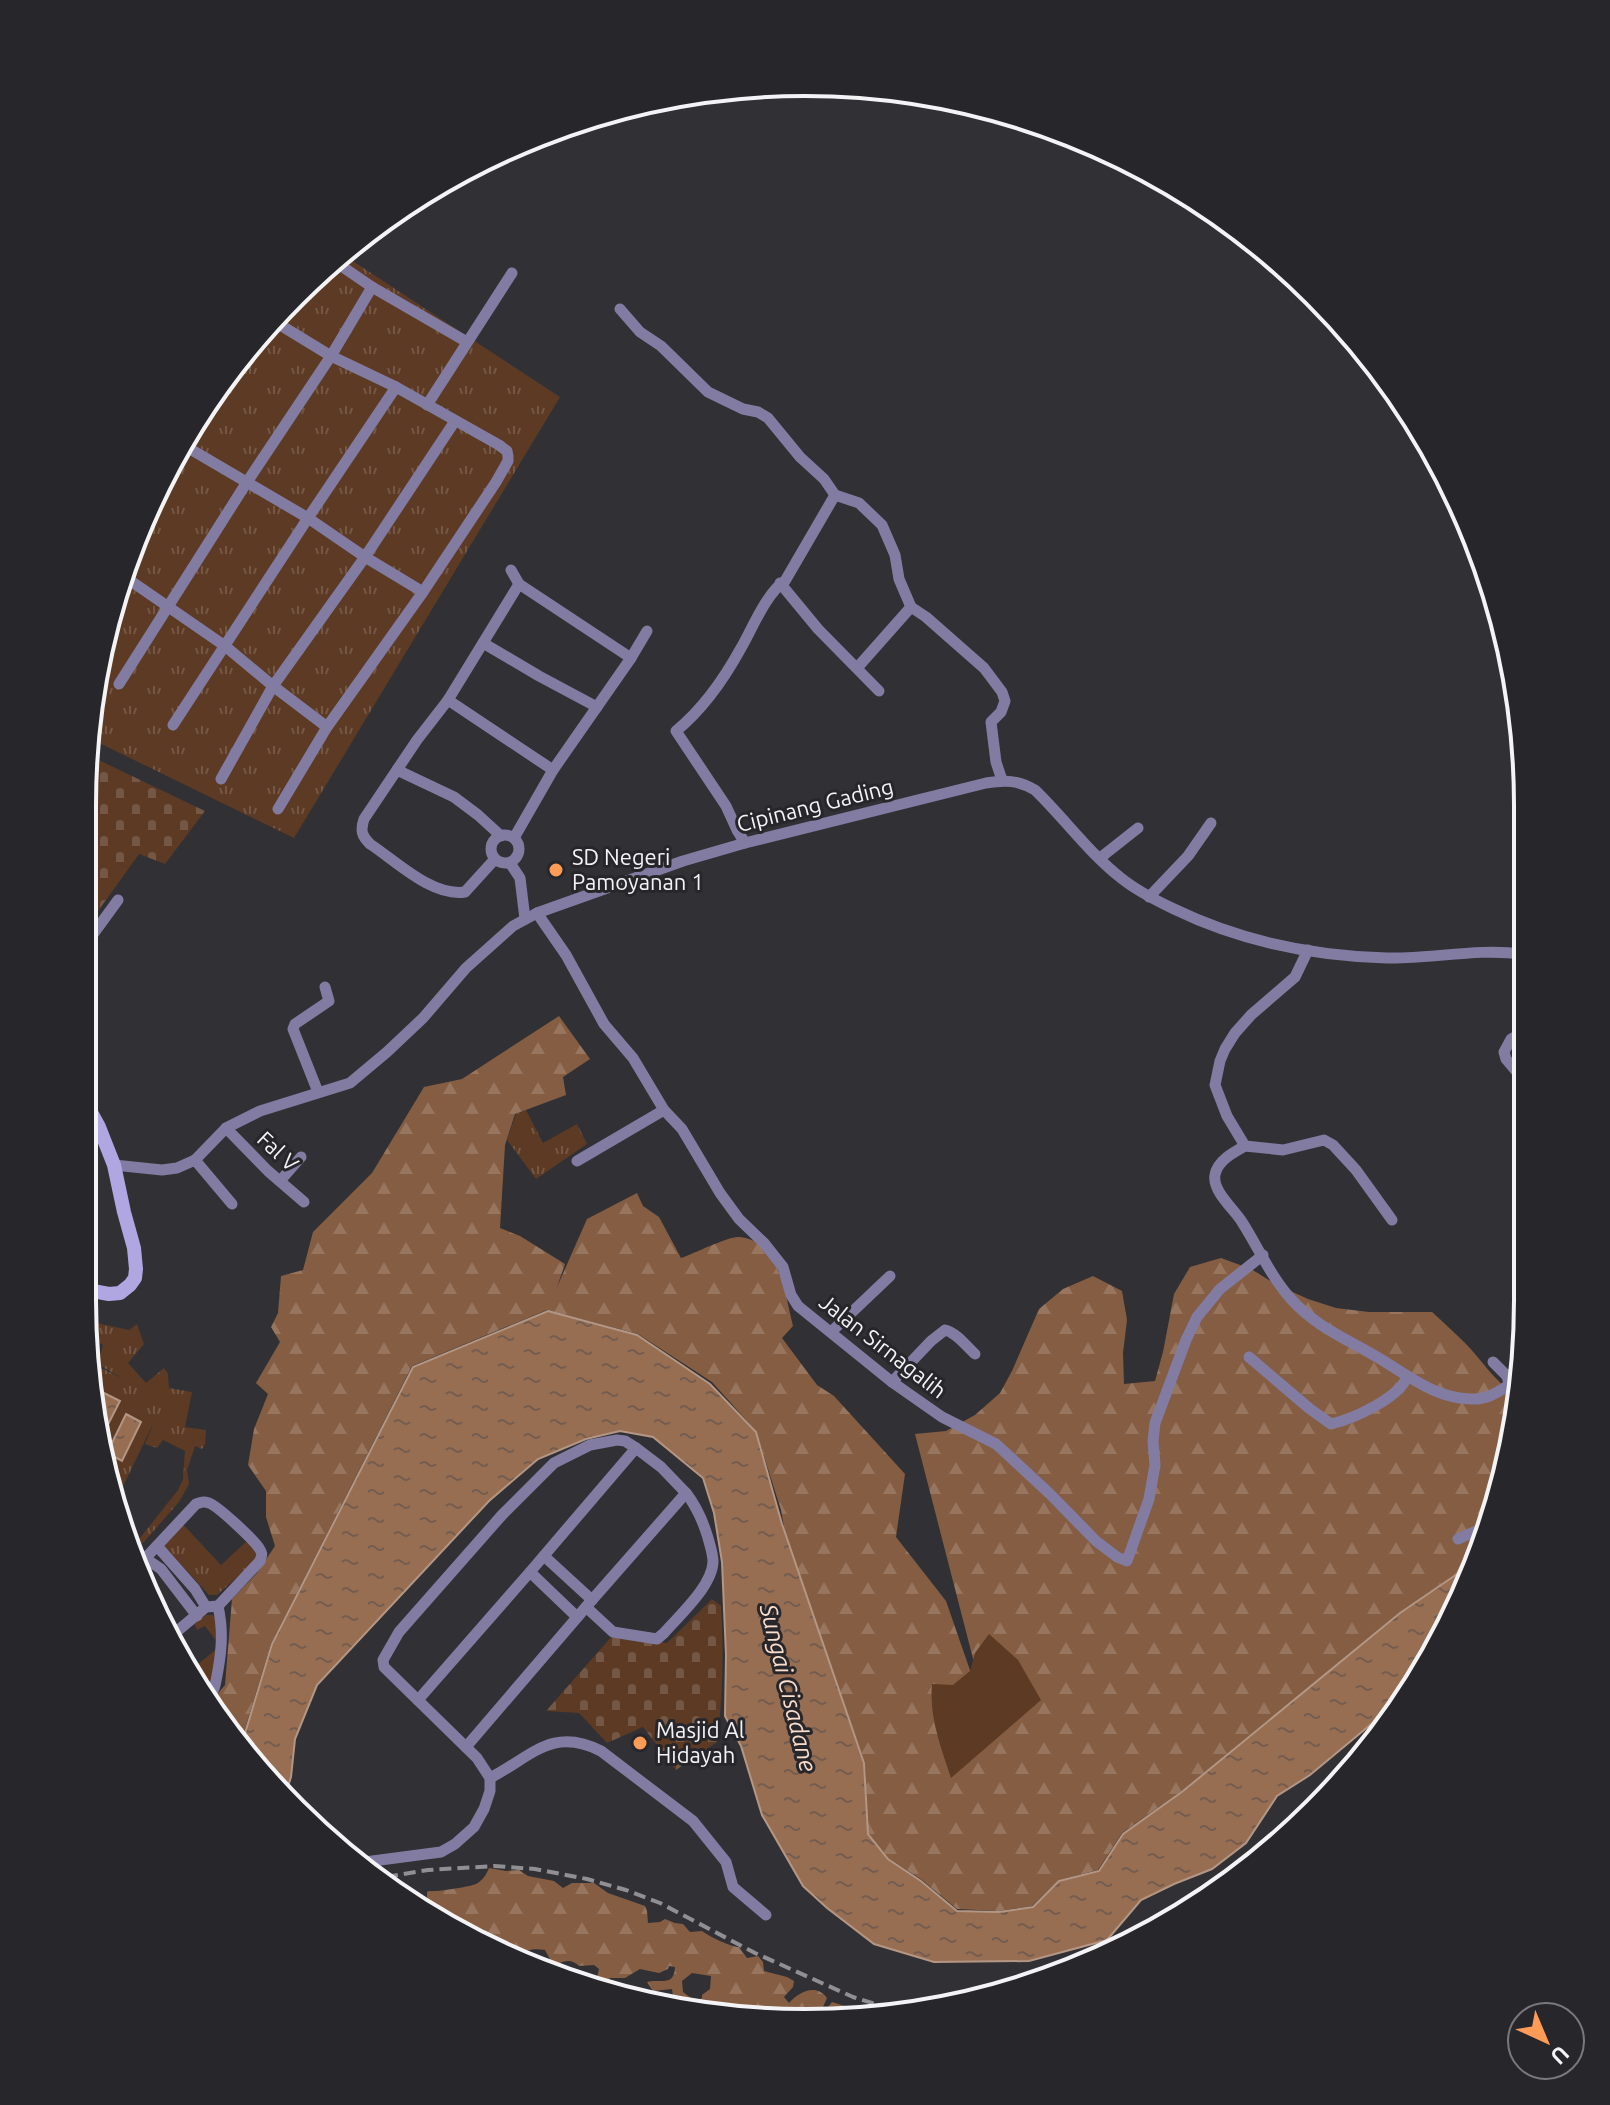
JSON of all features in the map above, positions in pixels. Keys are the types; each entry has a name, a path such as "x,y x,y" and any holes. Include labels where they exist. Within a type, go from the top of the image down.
{"main road":[{"path":"96,1122 114,1165 134,1248 135,1278 120,1293 96,1292"}],"street":[{"path":"343,267 467,342"},
{"path":"427,405 512,273"},
{"path":"119,684 331,356 372,287"},
{"path":"620,309 640,332 661,346 708,392 768,418 835,495 859,503 882,525 911,607 984,668 1002,692 1005,701 1001,712 991,722 996,762 1002,780 1022,783 1035,790 1118,876 1149,897 1200,921 1269,944 1390,958 1437,954 1514,954"},
{"path":"278,809 327,727 423,592 508,461 507,451 283,327"},
{"path":"173,725 396,387"},
{"path":"221,779 273,686 365,557 455,421"},
{"path":"191,450 308,518 423,592"},
{"path":"745,843 726,806 676,731 691,719 719,683 780,583 785,581 835,495"},
{"path":"511,570 519,584 631,658"},
{"path":"132,582 225,646 327,727"},
{"path":"780,583 818,629 879,691"},
{"path":"495,859 465,892 454,893 426,882 370,844 362,837 361,827 417,740 448,700 519,584"},
{"path":"857,668 911,607"},
{"path":"514,838 553,770 647,631"},
{"path":"483,643 597,707"},
{"path":"448,700 553,770"},
{"path":"397,770 454,797 501,836"},
{"name":"Cipinang Gading","path":"195,1160 226,1128 260,1111 344,1086 359,1076 423,1018 466,968 513,926 537,913 683,861 745,843 1002,780"},
{"path":"1149,897 1188,856 1211,823"},
{"path":"1100,858 1138,828"},
{"path":"501,836 514,838 519,844 516,858 510,863 502,863 492,855 493,844 501,836"},
{"path":"510,863 520,878 525,919"},
{"path":"96,930 118,900"},
{"name":"Jalan Sirnagalih","path":"537,913 566,955 604,1024 633,1058 664,1110 682,1129 720,1193 783,1267 791,1295 798,1306 892,1382 942,1417 996,1444 1096,1541 1117,1557 1127,1561 1149,1499 1155,1465 1155,1423 1197,1317 1220,1289 1263,1255"},
{"path":"1245,1146 1227,1116 1215,1085 1220,1061 1235,1033 1251,1015 1295,977 1308,950"},
{"path":"318,1092 293,1029 295,1024 329,1001 325,987"},
{"path":"1514,1037 1504,1052 1514,1068"},
{"path":"577,1161 664,1110"},
{"name":"Fal V","path":"226,1128 256,1160 304,1202"},
{"path":"96,1133 100,1132"},
{"path":"1392,1220 1356,1170 1333,1145 1324,1140 1283,1150 1245,1146 1218,1166 1214,1176 1216,1184 1290,1298 1312,1320 1407,1377 1448,1397 1473,1399 1492,1396 1508,1388"},
{"path":"280,1181 301,1157"},
{"path":"114,1165 162,1170 177,1168 195,1160 232,1204"},
{"path":"831,1332 890,1276"},
{"path":"892,1382 945,1330 958,1337 975,1354"},
{"path":"1249,1357 1331,1424 1391,1396 1404,1385 1407,1377"},
{"path":"1493,1362 1507,1376 1509,1383"},
{"path":"372,1861 441,1852 474,1827 484,1809 490,1791 490,1778 477,1758 384,1667 383,1660 399,1632 502,1515 554,1463 590,1445 625,1441 661,1467 698,1508 713,1560 707,1582 657,1639 613,1632 544,1556"},
{"path":"418,1700 636,1448"},
{"path":"466,1747 686,1493"},
{"path":"145,1558 196,1504 203,1502 210,1503 222,1513 262,1553 260,1561 212,1606 178,1631"},
{"path":"1458,1539 1475,1532"},
{"path":"157,1546 212,1606 222,1624 222,1648 213,1691"},
{"path":"147,1563 161,1569 197,1616"},
{"path":"530,1572 577,1617"},
{"path":"490,1778 557,1741 587,1744 601,1751 693,1821 726,1862 733,1887 766,1915"}],"green space":[{"path":"352,260 560,397 294,838 99,743 102,712 120,621 134,577 169,491 191,450 215,411 272,338"},
{"path":"98,760 205,811 165,864 139,854 96,914"},
{"path":"559,1016 590,1059 563,1077 566,1095 515,1114 505,1145 500,1228 520,1236 565,1264 557,1287 587,1219 637,1193 643,1206 659,1217 681,1258 734,1237 753,1240 764,1248 778,1271 793,1326 782,1338 817,1385 834,1396 905,1474 896,1537 946,1601 972,1676 978,1678 915,1434 946,1431 975,1415 1000,1393 1039,1309 1063,1289 1093,1276 1122,1291 1127,1320 1123,1353 1124,1384 1155,1381 1174,1294 1190,1267 1221,1258 1251,1269 1308,1299 1336,1308 1369,1312 1432,1312 1508,1389 1490,1484 1460,1571 1399,1613 1183,1790 1122,1833 1098,1870 1059,1880 1032,1906 999,1911 957,1909 922,1880 888,1858 868,1833 865,1763 786,1539 781,1510 756,1431 712,1382 638,1334 547,1310 412,1366 271,1644 244,1733 216,1696 225,1685 232,1599 257,1573 275,1546 266,1517 266,1491 248,1465 254,1429 268,1394 256,1383 280,1342 271,1327 278,1313 281,1276 303,1270 313,1232 372,1173 424,1087 462,1079"},
{"path":"526,1110 543,1143 577,1124 587,1144 536,1179 507,1140 516,1114"},
{"path":"97,1323 129,1330 137,1324 144,1344 128,1363 146,1383 164,1368 168,1374 169,1388 192,1392 185,1427 206,1430 202,1449 195,1446 187,1470 189,1484 179,1502 143,1543 140,1543 137,1537 140,1538 178,1490 183,1479 185,1451 163,1440 157,1448 145,1444 154,1422 122,1489 110,1438 100,1367 124,1379 100,1365 103,1345 98,1342"},
{"path":"179,1520 221,1565 247,1541 258,1554 255,1561 217,1595 209,1595 164,1546"},
{"path":"712,1599 721,1606 722,1623 722,1691 717,1742 676,1770 643,1727 607,1743 579,1713 546,1711 613,1635 667,1643"},
{"path":"206,1615 213,1615 222,1628 223,1643 213,1686 197,1665 220,1646 205,1626 197,1630 194,1623"},
{"path":"989,1634 1018,1660 1041,1700 951,1778 934,1721 932,1684 953,1685 970,1671 975,1653"},
{"path":"489,1868 519,1870 528,1876 554,1881 563,1888 572,1883 594,1883 608,1893 645,1906 648,1923 665,1919 683,1924 690,1932 702,1931 739,1947 747,1958 758,1956 763,1962 764,1971 794,1981 784,1997 789,2003 798,1995 813,1990 827,1998 823,2008 805,2009 700,2001 710,1989 711,1976 692,1973 682,1981 683,1992 693,2000 673,1996 672,1989 653,1991 647,1982 672,1978 675,1967 669,1966 659,1973 640,1969 625,1978 607,1981 597,1977 599,1969 594,1965 551,1961 545,1950 526,1951 491,1936 427,1900 429,1891 476,1884"},
{"path":"832,2002 845,2007 828,2007"}],"water":[{"name":"Sungai Cisadane","path":"548,1311 637,1335 710,1384 756,1432 782,1524 864,1763 868,1834 888,1859 957,1911 999,1912 1033,1907 1059,1881 1099,1871 1123,1834 1183,1791 1400,1613 1459,1572 1419,1655 1375,1721 1310,1775 1277,1796 1246,1843 1212,1869 1141,1900 1107,1940 1029,1961 934,1962 874,1944 827,1908 803,1886 762,1815 741,1746 725,1716 722,1562 714,1513 703,1478 653,1437 620,1431 586,1439 538,1459 489,1501 317,1685 295,1739 289,1785 272,1767 245,1734 272,1644 413,1367"},
{"path":"102,1392 120,1401 108,1425"},
{"path":"126,1414 141,1422 122,1461 114,1457 111,1444"}],"railway":[{"path":"392,1876 428,1870 494,1866 535,1869 587,1879 660,1903 755,1953 853,1997 878,2005"}],"place":[{"name":"SD Negeri Pamoyanan 1","path":"556,870"},
{"name":"Masjid Al Hidayah","path":"640,1743"}]}
